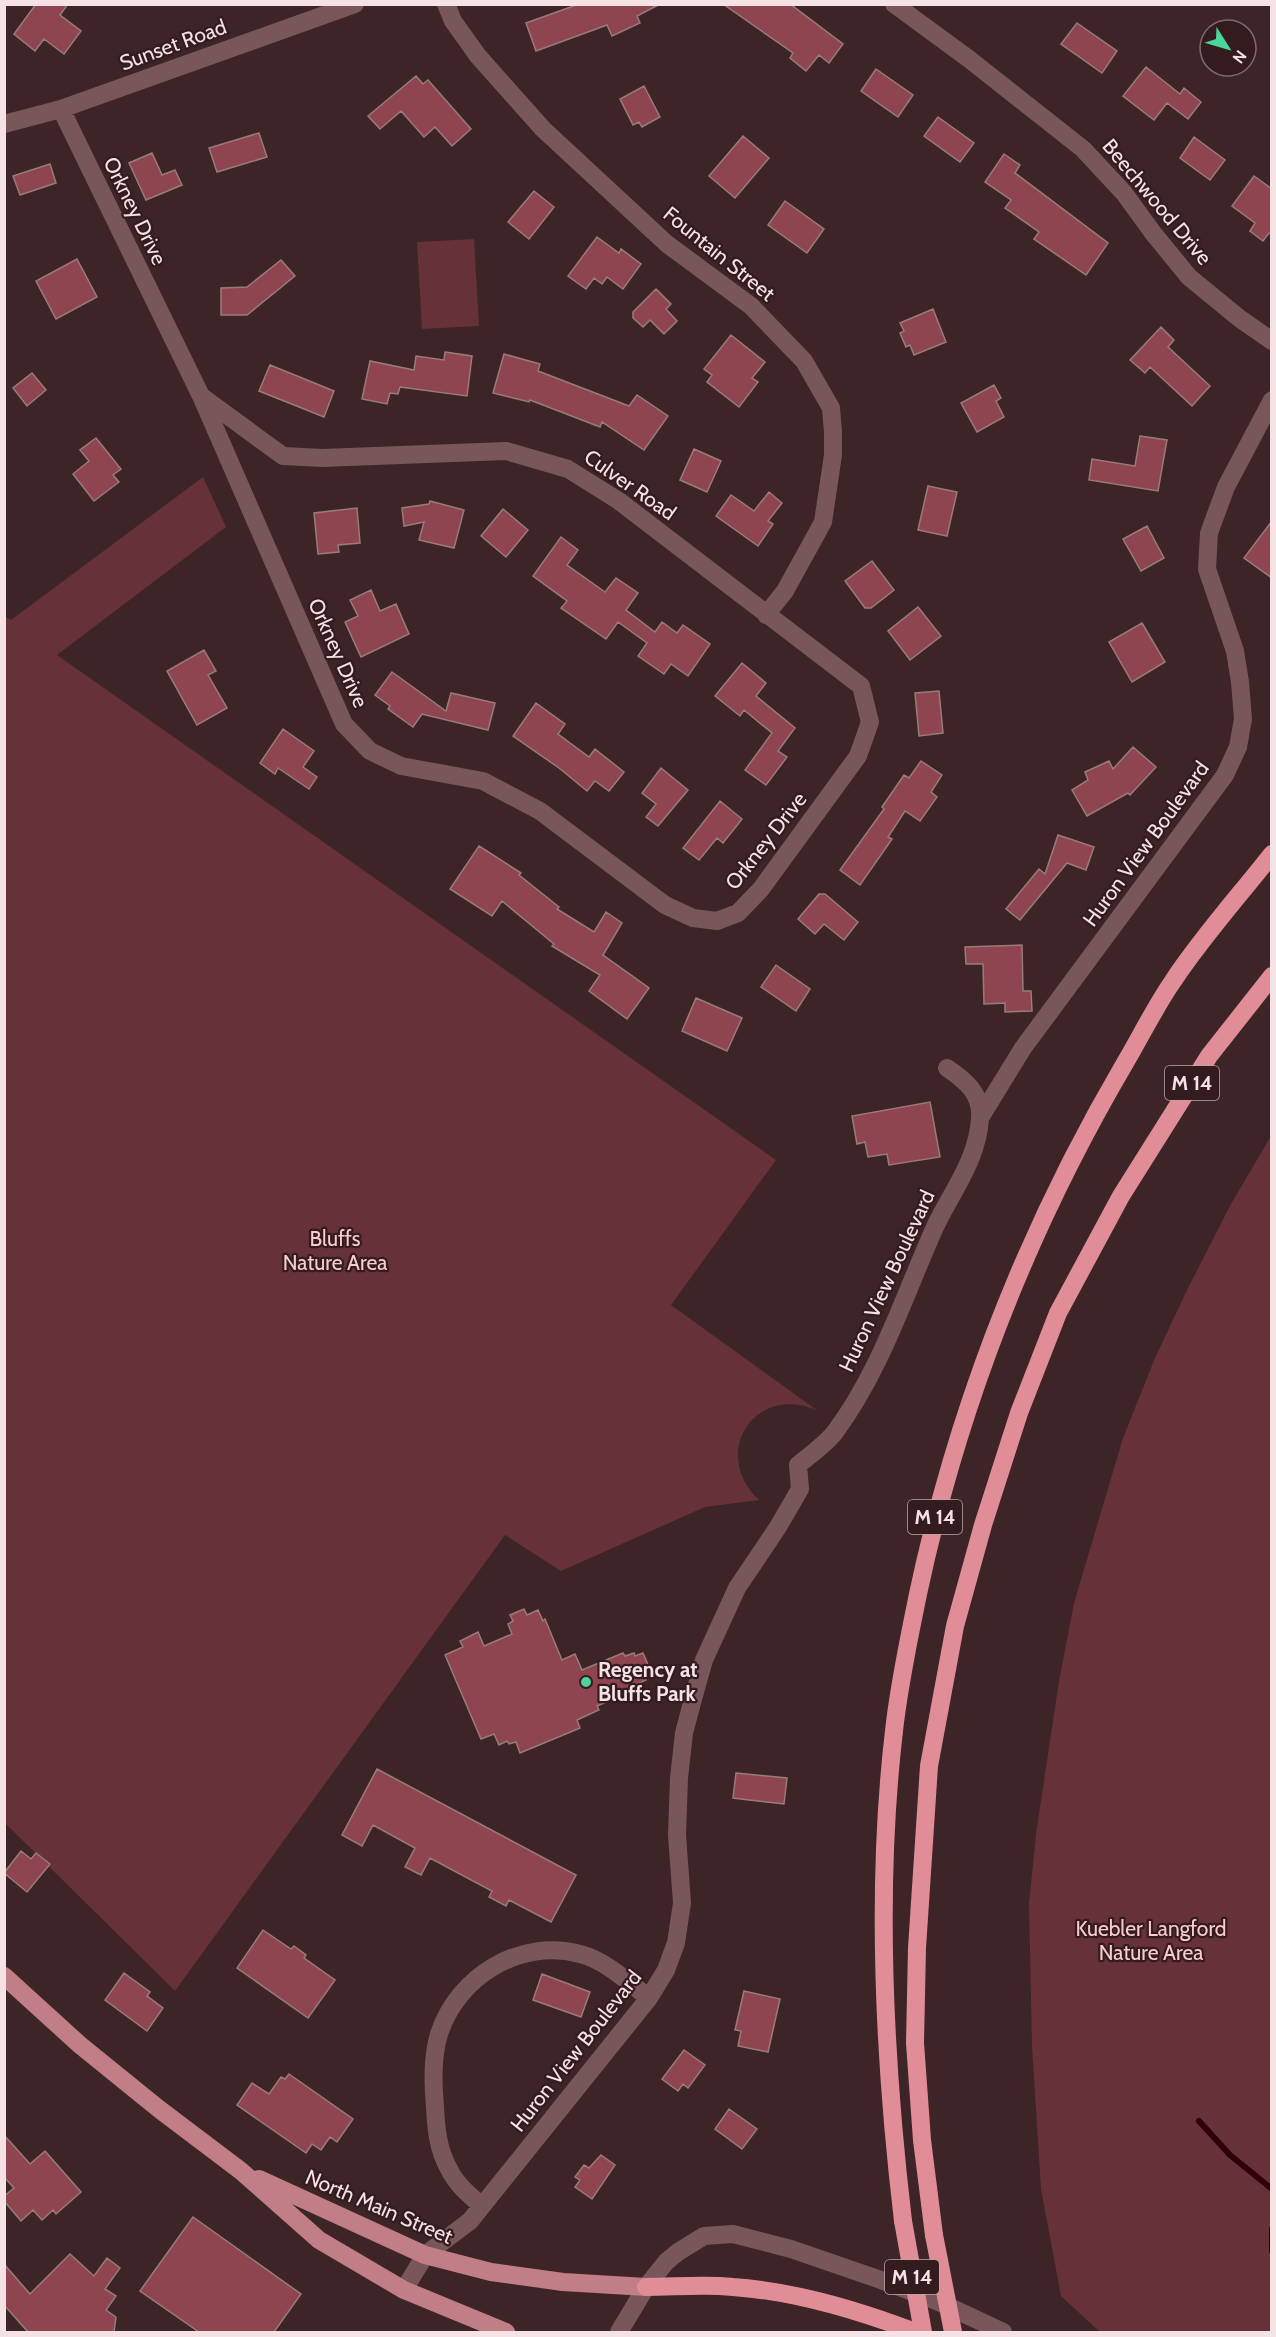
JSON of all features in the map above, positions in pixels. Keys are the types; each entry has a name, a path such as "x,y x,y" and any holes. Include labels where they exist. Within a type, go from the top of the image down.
{"highway":[{"name":"M 14","path":"923,2332 903,2221 887,2060 885,1892 888,1798 894,1732 903,1669 932,1528 967,1409 1020,1266 1088,1126 1173,981 1272,854"},
{"name":"M 14","path":"953,2332 934,2235 922,2140 915,2043 917,1948 929,1766 955,1626 983,1525 1019,1413 1058,1313 1121,1196 1209,1056 1272,976"},
{"path":"646,2287 733,2286 801,2298 877,2318 915,2332"}],"main road":[{"name":"North Main Street","path":"4,1976 80,2045 241,2171 319,2240 404,2290 506,2332"},
{"name":"North Main Street","path":"241,2171 425,2255 501,2274 563,2282 646,2287"}],"street":[{"name":"Sunset Road","path":"8,119 61,109 355,4"},
{"name":"Fountain Street","path":"446,4 453,21 478,56 543,129 667,244 752,306 804,361 831,408 832,455 823,522 785,591 766,615"},
{"name":"Beechwood Drive","path":"894,4 1083,149 1124,193 1189,277 1239,318 1272,341"},
{"name":"Orkney Drive","path":"61,109 201,396 344,724 370,751 401,766 483,781 540,811 665,904 693,918 717,921 738,914 761,889 858,756"},
{"name":"Culver Road","path":"201,396 283,456 322,458 506,451 568,469 619,501 861,686 870,722 858,756"},
{"name":"Huron View Boulevard","path":"404,2290 425,2255 470,2221 649,1998 666,1970 676,1943 682,1903 677,1835 679,1778 684,1733 704,1660 737,1588 778,1527 800,1489 798,1465 834,1434 872,1373 936,1224 972,1157 980,1118 1023,1048 1225,775 1238,747 1243,719 1240,682 1235,651 1207,569 1209,532 1226,487 1272,400"},
{"name":"Huron View Boulevard","path":"947,1068 967,1082 974,1091 980,1118"},
{"path":"482,2206 465,2192 449,2169 438,2142 436,2121 433,2074 439,2036 447,2016 463,1993 483,1973 509,1957 557,1949 582,1954 606,1966 649,1998"},
{"path":"619,2332 646,2287 666,2262 704,2236 733,2234 782,2246 881,2280 939,2302 1003,2332"}],"green space":[{"path":"474,239 479,326 422,329 417,242"},
{"name":"Bluffs Nature Area","path":"203,477 226,527 57,655 776,1160 671,1305 818,1411 796,1405 776,1406 759,1414 746,1427 739,1444 738,1462 745,1481 759,1500 705,1507 561,1571 505,1535 175,1991 5,1823 4,616 11,620"},
{"name":"Kuebler Langford Nature Area","path":"1271,1136 1271,2332 1100,2332 1061,2296 1041,2189 1032,2047 1029,1903 1036,1834 1059,1681 1074,1603 1123,1438 1155,1358 1188,1288 1231,1204"}],"building":[{"path":"36,4 68,4 60,15 81,31 64,54 44,39 35,51 14,34"},
{"path":"579,4 660,4 637,16 640,23 612,36 607,25 536,51 526,23"},
{"path":"723,4 790,4 843,44 829,63 819,55 806,71 790,58 793,53"},
{"path":"1077,23 1117,51 1102,73 1061,44"},
{"path":"1146,67 1180,94 1184,88 1201,102 1188,119 1167,103 1154,120 1123,96"},
{"path":"876,69 913,95 898,117 861,91"},
{"path":"416,76 423,84 428,80 471,129 452,146 435,127 424,137 401,111 380,129 368,116"},
{"path":"644,86 660,117 642,127 639,122 633,125 620,99"},
{"path":"938,117 974,143 960,162 924,136"},
{"path":"259,133 267,157 217,172 209,148"},
{"path":"743,136 769,158 735,198 709,176"},
{"path":"1194,137 1225,160 1210,180 1180,158"},
{"path":"152,153 162,175 175,170 182,185 146,200 129,163"},
{"path":"1004,154 1020,165 1015,173 1108,243 1086,275 1034,239 1039,232 1005,208 1011,200 985,182"},
{"path":"50,164 56,183 20,195 13,176"},
{"path":"1254,176 1272,189 1272,235 1269,233 1263,241 1250,231 1255,223 1232,206"},
{"path":"534,191 554,207 529,239 508,222"},
{"path":"785,201 824,229 807,253 768,225"},
{"path":"597,237 619,253 621,249 641,264 623,289 607,277 602,284 594,278 586,289 568,276"},
{"path":"77,259 97,297 56,319 36,281"},
{"path":"281,260 295,276 247,315 221,315 221,288 247,287"},
{"path":"656,289 671,304 666,309 677,321 664,334 650,320 643,327 633,318 633,312"},
{"path":"933,309 946,342 914,355 910,345 906,347 900,333 904,331 900,323"},
{"path":"1161,327 1174,340 1168,347 1210,386 1192,406 1150,367 1145,373 1130,360"},
{"path":"731,335 765,362 752,378 758,382 739,407 707,382 712,375 704,369"},
{"path":"445,352 472,356 467,396 400,387 398,394 390,393 387,404 362,399 370,361 414,370 416,356 444,360"},
{"path":"504,354 540,364 538,371 629,406 637,395 668,416 644,450 602,422 600,427 530,400 529,402 493,393"},
{"path":"270,365 334,391 324,417 259,391"},
{"path":"32,373 46,390 27,406 13,388"},
{"path":"994,385 1001,398 996,401 1004,417 977,432 961,403"},
{"path":"1140,436 1167,440 1158,491 1089,480 1092,459 1135,466"},
{"path":"96,438 121,469 113,475 119,482 94,501 73,474 89,461 80,450"},
{"path":"694,449 721,461 707,492 680,480"},
{"path":"928,486 957,492 947,536 918,530"},
{"path":"769,492 782,503 768,521 773,524 758,546 716,516 731,495 754,511"},
{"path":"430,501 464,510 454,548 419,540 424,522 404,526 402,508 429,504"},
{"path":"357,508 360,543 338,545 339,552 318,554 314,513"},
{"path":"503,509 528,530 506,557 481,536"},
{"path":"1272,521 1272,578 1244,558"},
{"path":"1147,526 1164,558 1141,571 1123,539"},
{"path":"561,537 578,550 567,565 605,592 616,578 638,593 626,610 655,632 662,622 677,633 683,625 710,644 688,676 671,664 664,674 638,656 647,643 618,622 606,639 561,608 567,601 533,576"},
{"path":"872,561 894,590 871,608 865,608 845,581"},
{"path":"371,590 380,611 396,604 409,634 361,657 345,622 358,616 350,600"},
{"path":"918,607 941,636 910,660 888,631"},
{"path":"1142,623 1165,662 1132,682 1109,642"},
{"path":"204,650 216,671 208,675 227,708 197,725 167,671"},
{"path":"742,663 766,683 756,696 795,728 778,751 787,757 766,785 745,770 772,733 744,710 740,716 715,696"},
{"path":"392,672 446,711 451,693 495,703 488,730 422,714 413,727 388,709 390,706 375,695"},
{"path":"939,691 943,733 919,736 915,693"},
{"path":"536,703 565,724 558,734 589,757 595,749 624,772 609,791 595,781 587,791 513,736"},
{"path":"283,729 314,751 303,767 317,777 309,789 278,768 275,774 260,763"},
{"path":"1133,747 1156,767 1130,795 1128,793 1087,816 1072,790 1088,780 1085,772 1109,761 1113,769"},
{"path":"921,761 942,775 931,792 937,797 920,821 905,811 888,837 892,839 860,885 840,870 884,809 882,807 904,775 909,778"},
{"path":"661,768 688,790 658,826 646,817 656,804 642,793"},
{"path":"720,801 742,819 723,843 717,838 699,860 683,848"},
{"path":"1058,835 1094,847 1086,870 1067,863 1020,920 1006,909 1039,869 1045,874"},
{"path":"479,846 521,873 519,875 559,907 557,909 594,932 606,912 622,923 603,955 649,988 627,1019 589,991 600,975 552,946 554,944 502,901 492,916 450,889"},
{"path":"819,894 825,894 858,922 844,940 824,924 815,934 798,919"},
{"path":"1022,945 1023,991 1031,991 1032,1011 1005,1012 1005,1003 984,1004 983,964 966,964 965,947"},
{"path":"776,965 810,989 796,1011 761,987"},
{"path":"696,998 742,1018 727,1051 682,1031"},
{"path":"930,1102 940,1157 889,1165 887,1154 868,1157 865,1142 857,1144 852,1116"},
{"name":"Regency at Bluffs Park","path":"524,1609 527,1615 538,1610 543,1621 545,1619 562,1660 575,1654 582,1670 623,1653 625,1656 634,1653 635,1656 643,1653 649,1667 641,1670 646,1680 637,1684 639,1688 597,1706 599,1710 577,1720 580,1728 520,1753 516,1742 509,1744 507,1741 499,1745 494,1734 481,1739 445,1655 463,1647 460,1641 478,1632 484,1646 512,1634 508,1624 513,1621 510,1615"},
{"path":"377,1769 576,1875 551,1922 509,1900 506,1906 489,1897 492,1891 430,1858 421,1875 405,1867 415,1848 373,1825 362,1846 342,1835"},
{"path":"736,1773 787,1778 784,1804 733,1798"},
{"path":"21,1851 31,1859 36,1853 50,1864 27,1892 4,1873"},
{"path":"263,1930 291,1949 294,1946 306,1955 304,1958 335,1980 308,2018 237,1968"},
{"path":"124,1973 150,1992 147,1996 163,2008 147,2031 105,2000"},
{"path":"542,1974 590,1992 581,2017 533,2000"},
{"path":"744,1991 780,1999 768,2052 738,2046 741,2031 735,2030"},
{"path":"684,2050 705,2065 688,2088 683,2084 678,2091 662,2079"},
{"path":"289,2074 353,2119 337,2142 330,2137 321,2150 312,2144 306,2153 237,2105 252,2083 269,2094 281,2077 285,2079"},
{"path":"729,2109 757,2129 742,2149 715,2129"},
{"path":"4,2135 30,2164 45,2151 81,2192 56,2214 53,2210 42,2220 33,2210 21,2221 4,2201 4,2196 14,2188 4,2177"},
{"path":"601,2155 615,2165 592,2199 575,2187 580,2180 575,2177 584,2165 589,2168"},
{"path":"193,2217 301,2294 274,2332 199,2332 140,2291"},
{"path":"70,2254 94,2276 107,2258 120,2268 105,2289 116,2296 106,2310 116,2317 114,2332 28,2332 4,2305 4,2264 30,2294"}],"waterway":[{"path":"1199,2121 1230,2155 1272,2189"},
{"path":"1272,2229 1272,2251"}],"place":[{"name":"Regency at Bluffs Park","path":"586,1682"}]}
